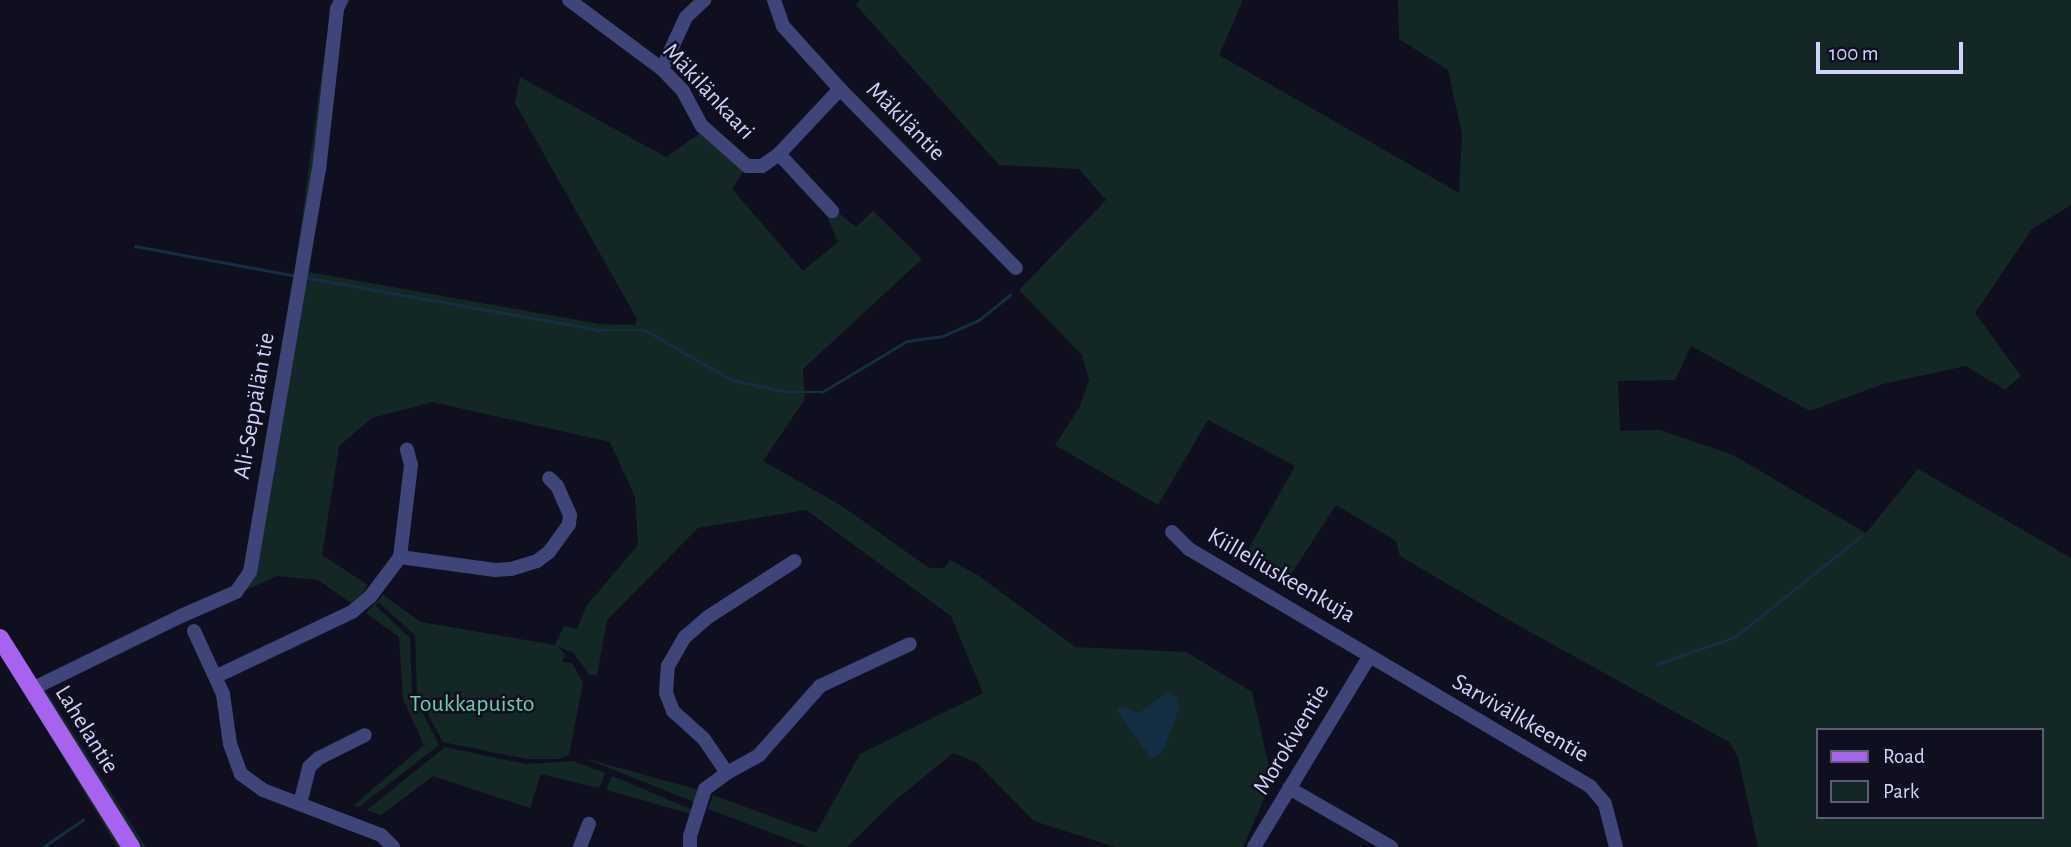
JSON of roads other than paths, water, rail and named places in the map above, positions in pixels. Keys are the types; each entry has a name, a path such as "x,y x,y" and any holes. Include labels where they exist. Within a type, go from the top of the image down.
{"main road":[{"name":"Lahelantie","path":"0,638 131,847"}],"street":[{"name":"Ali-Seppälän tie","path":"32,689 236,592 250,572 319,170 337,9 341,0"},
{"name":"Mäkilänkaari","path":"569,0 662,69 683,91 702,125 747,166 762,166 779,154 840,89"},
{"path":"662,69 686,17 704,0"},
{"name":"Mäkiläntie","path":"775,0 783,26 840,89 1016,268"},
{"path":"779,154 832,211"},
{"path":"217,676 352,612 370,597 400,557 411,466 407,450"},
{"path":"400,557 495,570 511,569 537,561 549,552 569,524 570,515 562,496 549,478"},
{"name":"Kiilleliuskeenkuja","path":"1172,533 1188,549 1351,643 1369,657"},
{"path":"727,773 704,739 673,711 666,693 668,666 685,637 708,617 795,561"},
{"path":"194,631 223,694 230,744 241,774 263,790 381,835 393,847"},
{"path":"690,847 690,836 705,789 759,755 820,686 910,644"},
{"name":"Morokiventie","path":"1254,847 1369,657"},
{"name":"Sarvivälkkeentie","path":"1369,657 1590,786 1605,804 1616,847"},
{"path":"300,804 309,767 319,758 365,736"},
{"path":"1289,788 1391,847"},
{"path":"580,847 589,824"}],"water":[{"path":"1167,693 1176,697 1179,709 1162,753 1151,758 1117,711 1122,706 1139,713"}],"waterway":[{"path":"135,246 292,275"},
{"path":"308,278 600,330 645,330 732,380 788,392 822,392 907,341 943,336 979,320 1010,295"},
{"path":"1657,664 1735,637 1860,537"},
{"path":"43,847 83,820"}],"park label":[{"name":"Toukkapuisto","path":"472,705"}]}
